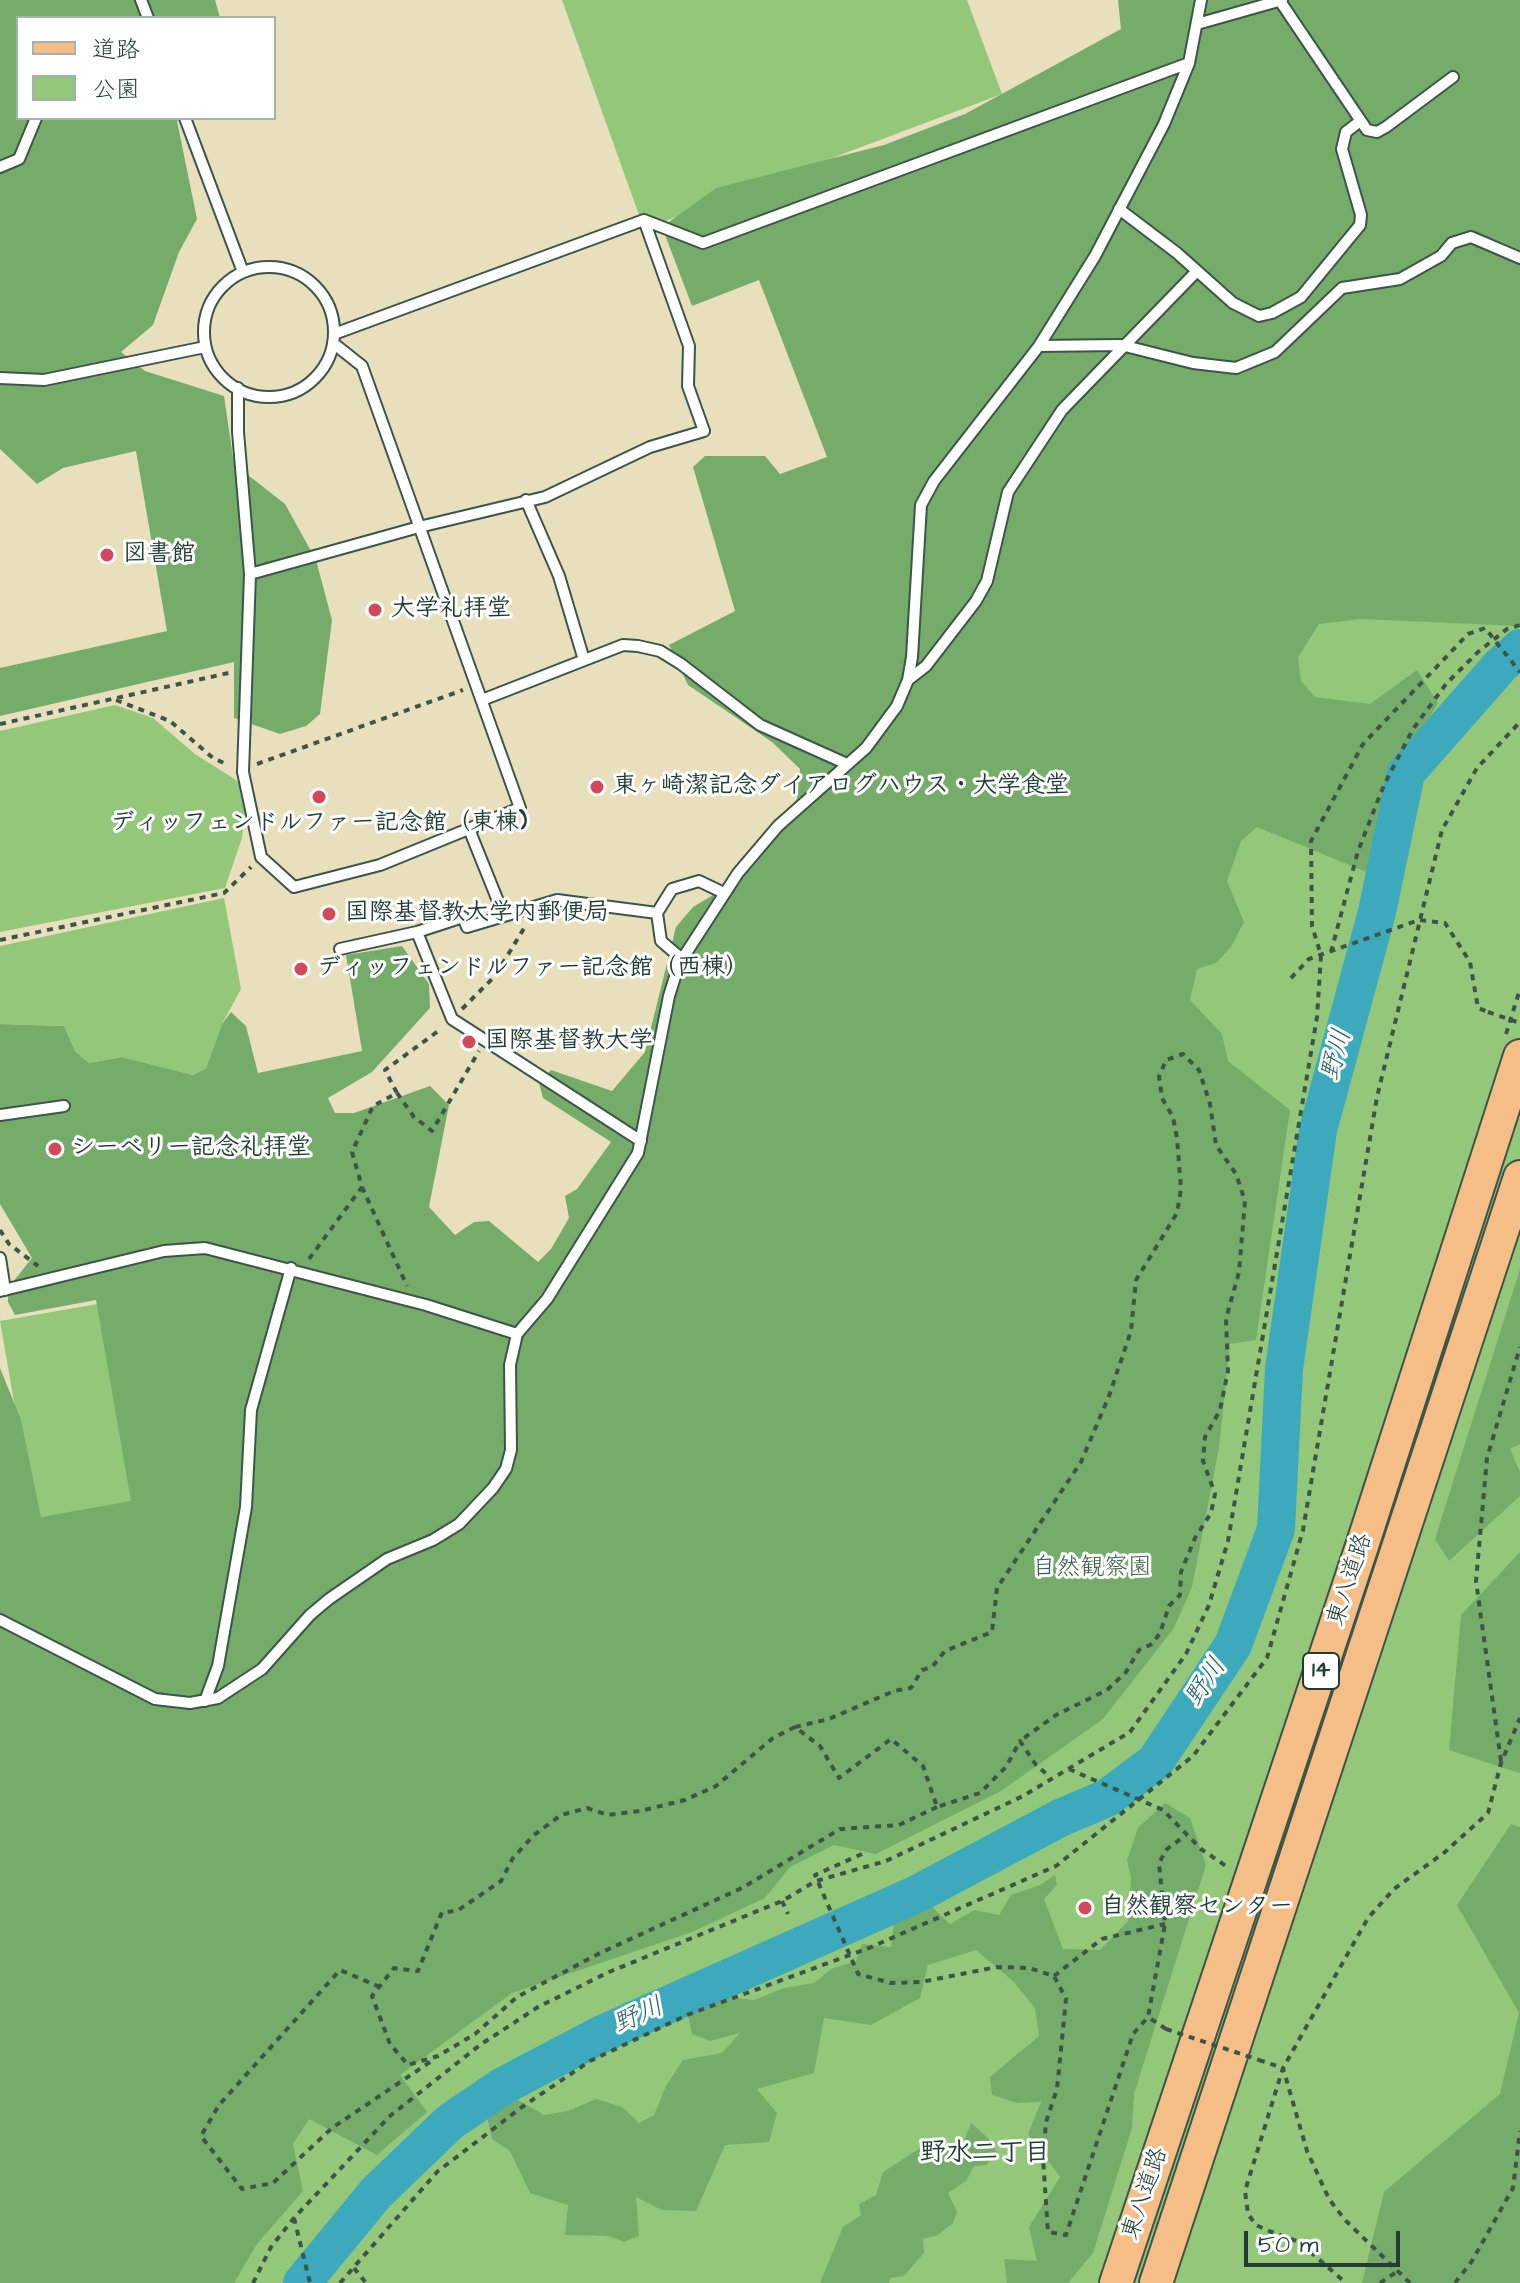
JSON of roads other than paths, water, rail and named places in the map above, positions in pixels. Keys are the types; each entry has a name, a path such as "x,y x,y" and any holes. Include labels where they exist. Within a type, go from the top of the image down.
{"main road":[{"name":"東八道路","path":"1116,2283 1251,1883 1520,1056"},
{"name":"東八道路","path":"1156,2283 1520,1177"}],"lane":[{"path":"0,1620 155,1699 190,1703 218,1698 262,1669 310,1615 387,1559 433,1540 459,1524 493,1488 506,1469 511,1450 510,1365 517,1334 547,1299 589,1228 627,1175 641,1141 669,996 682,959 724,893 778,826 866,748 897,706 908,680 921,505 934,481 1039,346 1095,256 1164,124 1189,63 1201,0"},
{"path":"1197,24 1281,0 1367,130 1377,132 1453,77"},
{"path":"334,339 644,220 703,243 1189,63"},
{"path":"0,167 19,159 35,120"},
{"path":"186,120 243,272"},
{"path":"1119,209 1233,303 1259,316 1283,309 1301,297 1360,225 1361,215 1342,149 1346,132 1359,122"},
{"path":"250,574 419,527 545,497 650,447 704,431 688,386 689,346 644,220"},
{"path":"1039,346 1121,345 1193,363 1236,368 1275,352 1342,288 1400,279 1441,256 1452,243 1471,237 1520,258"},
{"path":"265,267 286,269 307,279 327,302 334,339 321,372 303,388 282,396 264,398 238,388 222,377 205,347 204,326 208,308 216,293 243,272 265,267"},
{"path":"908,680 926,666 976,601 987,581 1008,492 1062,410 1121,345 1197,271"},
{"path":"238,388 238,432 250,574 243,770 261,857 294,887 380,865 520,808 362,366 334,339"},
{"path":"0,378 44,380 205,347"},
{"path":"526,500 559,576 584,660"},
{"path":"482,700 623,645 660,651 760,725 847,764"},
{"path":"469,829 504,916"},
{"path":"682,959 661,941 657,913 672,889 699,881 724,893"},
{"path":"340,949 417,932 463,917 467,927 557,900 657,913"},
{"path":"417,932 452,1019 641,1141"},
{"path":"0,1115 64,1106"},
{"path":"0,1258 3,1290 164,1251 205,1248 414,1302 517,1334"},
{"path":"205,1701 218,1666 246,1507 251,1410 296,1270"}],"waterway":[{"name":"野川","path":"302,2283 376,2193 450,2122 503,2086 602,2034 917,1894 1060,1818 1107,1798 1155,1762 1233,1645 1276,1529 1284,1369 1318,1130 1377,912 1406,773 1500,666 1520,648"}],"place":[{"name":"図書館","path":"107,555"},
{"name":"大学礼拝堂","path":"375,610"},
{"name":"東ヶ崎潔記念ダイアログハウス・大学食堂","path":"597,787"},
{"name":"ディッフェンドルファー記念館（東棟)","path":"319,797"},
{"name":"国際基督教大学内郵便局","path":"329,914"},
{"name":"ディッフェンドルファー記念館（西棟）","path":"301,969"},
{"name":"国際基督教大学","path":"469,1042"},
{"name":"シーベリー記念礼拝堂","path":"55,1149"},
{"name":"自然観察センター","path":"1085,1908"}],"district":[{"name":"野水二丁目","path":"985,2155"}],"park label":[{"name":"自然観察園","path":"1092,1569"}]}
